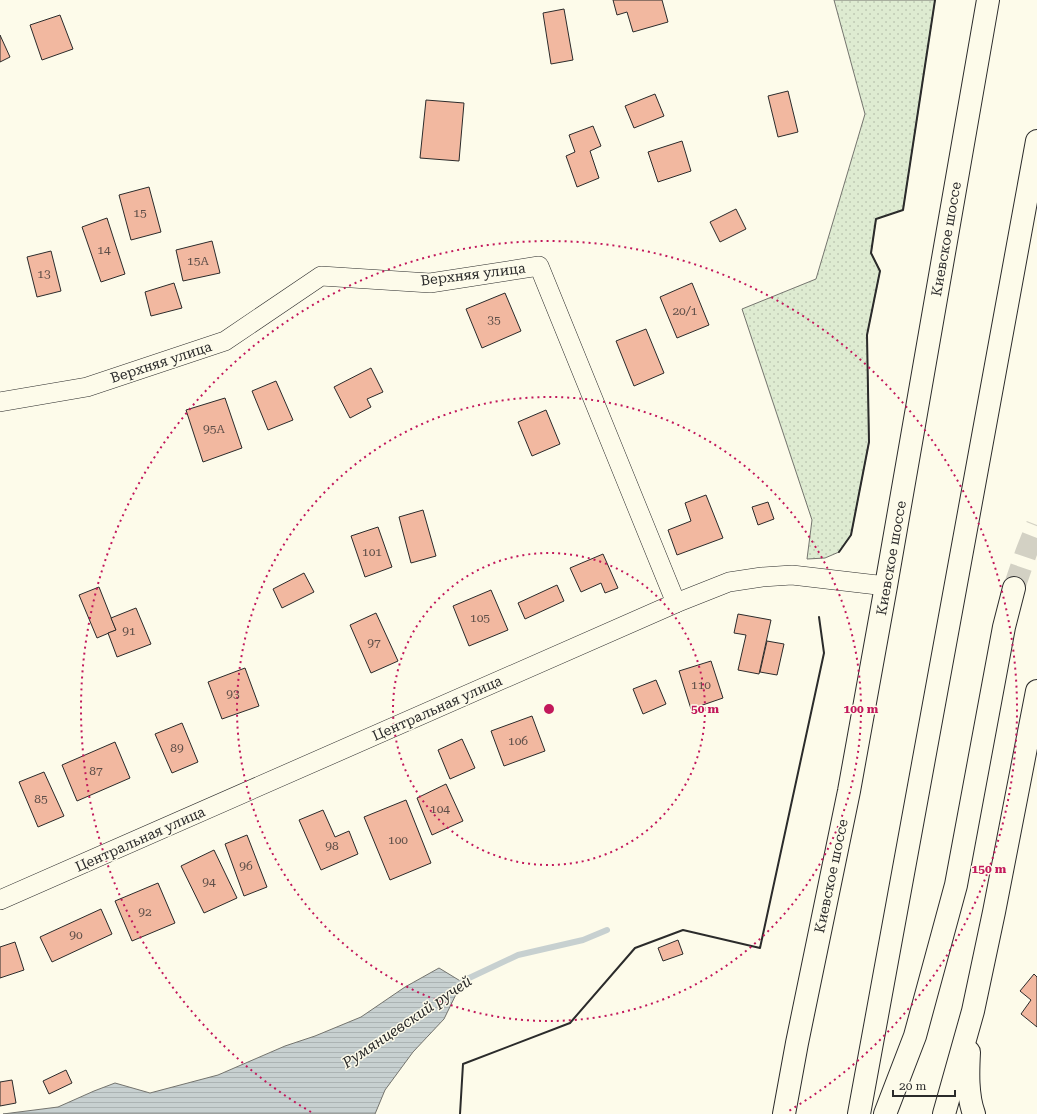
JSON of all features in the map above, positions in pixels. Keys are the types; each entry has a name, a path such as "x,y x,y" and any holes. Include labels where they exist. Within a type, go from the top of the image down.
{"main road":[{"name":"Киевское шоссе","path":"784,1114 797,1043 849,791 988,0"},
{"path":"859,1114 1037,141"},
{"path":"885,1114 915,1036 956,885 1004,627 1014,588"},
{"path":"944,1114 973,1011 1037,691"},
{"path":"973,1011 968,1066 971,1107 974,1114"},
{"path":"773,1114 797,1043"}],"street":[{"path":"984,0 984,23"},
{"name":"Верхняя улица","path":"0,402 86,387 225,341 321,276 430,283 539,266 676,603"},
{"name":"Центральная улица","path":"0,900 676,603 729,582 762,577 792,575 886,586"}],"green space":[{"path":"834,0 935,0 903,210 876,219 871,253 880,271 867,335 869,442 851,535 839,552 825,558 807,559 812,520 742,309 816,279 865,114"}],"water":[{"path":"439,968 462,982 444,1019 413,1052 385,1090 375,1114 3,1114 58,1107 115,1083 150,1093 218,1075 285,1046 315,1036 361,1017 405,987"}],"building":[{"path":"613,0 662,0 668,22 633,32 627,12 617,15"},
{"path":"564,9 573,60 551,64 543,13"},
{"path":"60,15 73,49 42,60 30,25"},
{"path":"0,35 10,57 0,62"},
{"path":"788,91 798,132 778,137 768,96"},
{"path":"655,94 664,116 634,128 625,106"},
{"path":"426,100 464,103 459,161 420,158"},
{"path":"593,126 601,146 590,151 599,178 577,187 566,156 575,152 569,135"},
{"path":"682,141 691,171 658,182 648,152"},
{"path":"149,187 161,232 131,240 119,195"},
{"path":"736,209 746,229 720,242 710,222"},
{"path":"107,218 125,274 101,282 82,227"},
{"path":"212,241 220,273 183,281 176,250"},
{"path":"51,251 61,291 37,297 27,257"},
{"path":"174,283 182,308 151,316 145,292"},
{"path":"692,283 709,325 677,338 660,297"},
{"path":"505,293 521,331 482,348 466,309"},
{"path":"646,329 664,373 634,386 616,341"},
{"path":"371,368 383,392 367,399 371,407 350,418 334,387"},
{"path":"276,381 293,420 268,430 252,391"},
{"path":"225,398 242,448 203,462 186,410"},
{"path":"546,410 560,444 532,456 518,422"},
{"path":"706,495 723,538 677,555 668,530 691,521 685,503"},
{"path":"768,502 774,519 758,525 752,507"},
{"path":"423,510 436,556 411,563 399,517"},
{"path":"378,527 392,567 365,577 351,536"},
{"path":"603,554 618,588 605,593 601,583 581,592 570,568"},
{"path":"304,573 314,592 282,608 273,589"},
{"path":"557,585 564,601 525,619 518,603"},
{"path":"99,587 116,630 97,638 79,595"},
{"path":"491,590 508,630 469,646 453,606"},
{"path":"136,608 151,644 117,657 108,633 116,630 111,618"},
{"path":"376,613 398,661 371,673 350,625"},
{"path":"738,614 771,620 759,674 738,670 746,635 734,633"},
{"path":"767,641 784,644 777,675 760,672"},
{"path":"711,661 723,698 691,709 679,671"},
{"path":"245,668 259,706 222,719 208,682"},
{"path":"656,680 666,704 643,714 633,689"},
{"path":"532,716 545,751 504,766 491,731"},
{"path":"182,723 198,762 172,773 155,734"},
{"path":"462,739 475,768 450,779 438,750"},
{"path":"115,742 130,778 77,801 62,765"},
{"path":"44,772 64,816 38,827 19,782"},
{"path":"446,784 463,821 432,835 417,798"},
{"path":"406,800 431,863 390,880 364,817"},
{"path":"323,810 335,837 349,831 358,854 321,870 299,820"},
{"path":"247,835 267,887 244,896 225,844"},
{"path":"214,850 237,898 204,913 181,866"},
{"path":"158,883 175,923 132,941 115,901"},
{"path":"101,909 112,934 52,962 40,937"},
{"path":"678,940 683,954 663,961 658,948"},
{"path":"15,942 24,970 0,978 0,947"},
{"path":"1034,974 1037,977 1037,1027 1021,1014 1031,1000 1020,991"},
{"path":"66,1070 72,1083 49,1094 43,1081"},
{"path":"12,1080 16,1103 0,1106 0,1082"}],"waterway":[{"name":"Румянцевский ручей","path":"456,986 467,979 518,955 583,940 607,930"}],"tunnel":[{"path":"1014,588 1037,525"}],"wall":[{"path":"839,552 851,535 869,442 867,335 880,271 871,253 876,219 903,210 935,0"},
{"path":"460,1114 463,1064 570,1023 635,948 683,930 760,948 824,653 819,617"}]}
